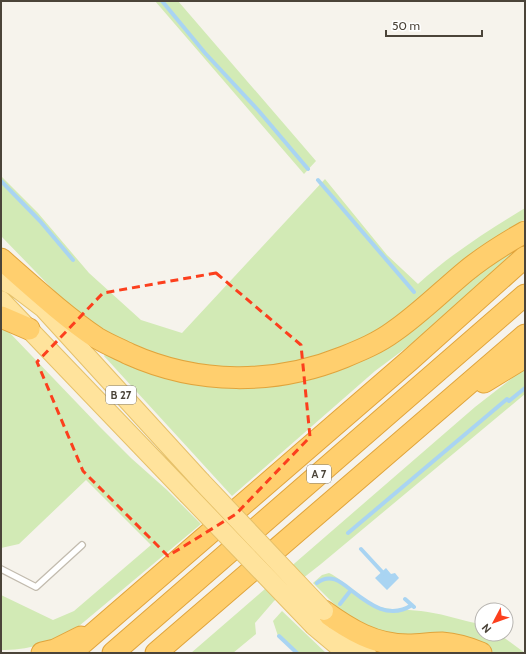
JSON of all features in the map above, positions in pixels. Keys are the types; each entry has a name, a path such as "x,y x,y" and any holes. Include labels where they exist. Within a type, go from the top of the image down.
{"highway":[{"path":"1,259 76,322 98,338 120,350 174,370 229,378 260,377 286,375 310,369 332,362 377,342 408,320 466,272 525,232"},
{"path":"71,653 410,360 525,257"},
{"name":"A 7","path":"114,653 525,295"},
{"path":"1,317 29,329"},
{"name":"A 7","path":"156,653 525,334"},
{"path":"440,407 525,357"},
{"path":"319,618 339,622 356,633 392,644 409,645 442,643 462,646 481,653"},
{"path":"42,653 55,650 100,628"}],"main road":[{"name":"B 27","path":"1,280 14,286 43,308 201,481 319,618 346,653"},
{"name":"B 27","path":"1,300 187,494 319,618 353,641 367,653"}],"lane":[{"path":"1,569 36,587 82,546"}],"highlighted area":[{"path":"216,273 301,345 310,437 236,514 168,556 83,471 37,362 103,293"}],"green space":[{"path":"155,1 178,1 316,161 304,174"},
{"path":"1,176 38,213 89,273 141,320 182,333 325,179 387,255 418,284 470,243 525,208 525,219 500,235 400,316 377,332 332,353 296,364 256,369 203,366 162,357 126,342 99,329 67,304 1,236"},
{"path":"525,241 525,249 422,336 375,371 232,496 104,356 107,351 298,379 477,274"},
{"path":"1,326 8,331 131,458 167,490 201,524 79,626 42,644 12,650 1,650 1,595 53,620 74,611 151,545 86,480 19,544 1,548"},
{"path":"525,368 525,394 321,564 274,601 255,623 256,634 233,653 191,653 475,407"},
{"path":"329,573 335,576 368,603 380,607 428,612 474,623 474,642 510,642 525,653 495,653 482,646 378,632 345,615 313,583 322,575"},
{"path":"282,611 326,653 296,653 278,636 273,621"}],"water":[{"path":"386,568 391,574 395,573 399,578 387,590 375,578"}],"waterway":[{"path":"162,1 205,53 258,110 308,169"},
{"path":"318,180 414,292"},
{"path":"1,181 40,221 73,260"},
{"path":"348,533 507,399 509,401 525,388"},
{"path":"361,549 385,575"},
{"path":"317,583 331,578 339,581 351,590"},
{"path":"340,604 351,590 372,605 387,611 404,609 412,605"},
{"path":"405,599 414,607"},
{"path":"279,636 297,653"}]}
